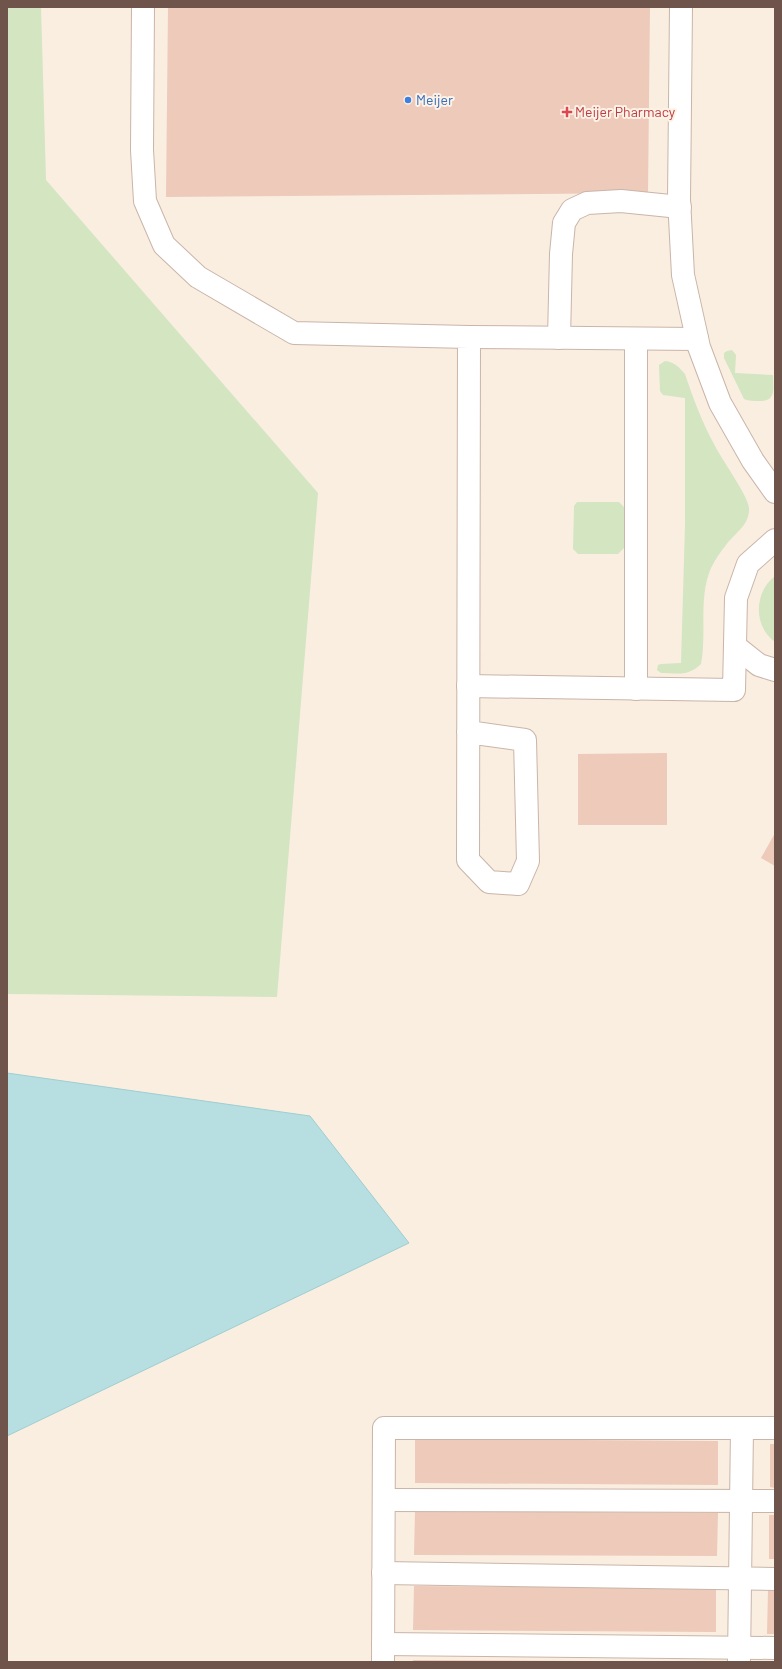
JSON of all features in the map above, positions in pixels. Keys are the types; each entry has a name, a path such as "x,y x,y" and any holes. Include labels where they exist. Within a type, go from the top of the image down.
{"lane":[{"path":"143,7 142,150 145,201 164,245 198,277 294,333 469,337 697,339"},
{"path":"681,7 680,207 684,275 698,347 720,403 753,461 775,492"},
{"path":"559,338 561,254 564,223 572,210 587,203 620,201 680,207"},
{"path":"468,732 525,740 528,861 518,884 489,882 468,860 468,732 468,686 469,337"},
{"path":"636,339 636,689"},
{"path":"468,686 734,690 736,598 748,564 775,540"},
{"path":"735,646 759,665 775,670"},
{"path":"775,1428 384,1428 383,1653 739,1655 775,1648"},
{"path":"739,1655 742,1428"},
{"path":"384,1500 775,1501"},
{"path":"383,1573 775,1579"}],"green space":[{"path":"7,7 41,7 46,180 318,493 277,997 7,994"},
{"path":"732,350 736,355 735,373 773,375 773,393 769,399 750,401 744,399 724,358 724,353"},
{"path":"665,361 676,365 685,374 717,451 739,486 749,508 749,514 745,524 720,553 711,568 705,591 703,652 701,664 687,673 661,673 657,670 658,665 661,664 681,663 685,525 685,398 663,395 660,391 659,365"},
{"path":"577,502 619,502 624,507 624,548 618,554 578,554 573,549 574,506"},
{"path":"775,576 775,642 763,627 759,609 763,591"}],"water":[{"path":"7,1073 310,1116 409,1243 7,1436"}],"building":[{"name":"Meijer","path":"168,7 650,7 648,193 166,197"},
{"path":"667,753 667,825 578,825 578,754"},
{"path":"775,833 775,866 761,858"},
{"path":"415,1439 718,1441 718,1485 415,1483"},
{"path":"770,1444 775,1444 775,1488 770,1487"},
{"path":"415,1511 718,1513 717,1556 414,1555"},
{"path":"769,1515 775,1515 775,1559 769,1559"},
{"path":"414,1586 716,1588 716,1632 413,1630"},
{"path":"768,1590 775,1590 775,1634 767,1634"},
{"path":"413,1660 585,1661 585,1662 413,1662"}],"place":[{"name":"Meijer","path":"408,100"},
{"name":"Meijer Pharmacy","path":"567,112"}]}
